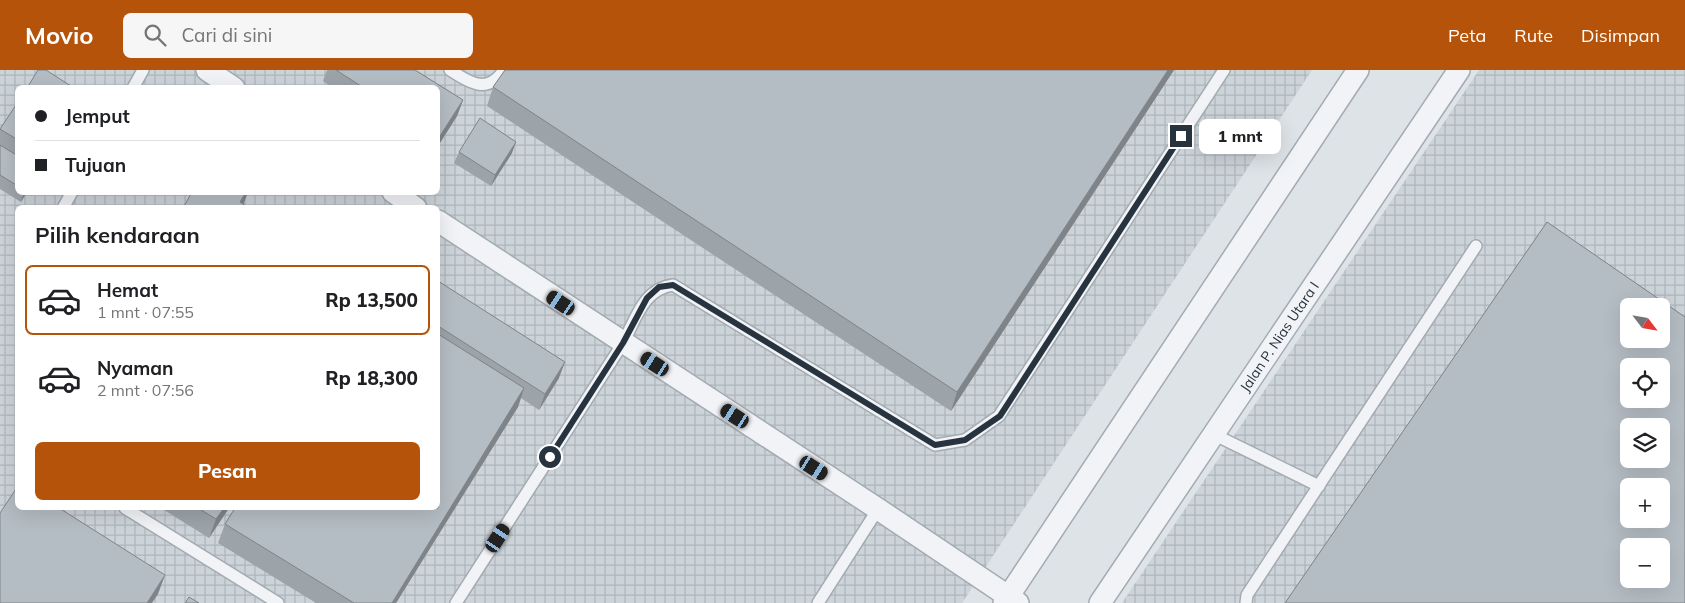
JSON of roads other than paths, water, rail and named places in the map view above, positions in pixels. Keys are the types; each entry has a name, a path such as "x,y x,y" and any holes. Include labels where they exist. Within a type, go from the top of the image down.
{"street":[{"path":"207,70 230,85"},
{"path":"440,222 878,509 1010,601 1358,70"},
{"name":"Jalan P. Nias Utara I","path":"1100,603 1459,70"},
{"path":"398,195 412,205"}],"lane":[{"path":"135,85 143,70"},
{"path":"450,70 476,83 487,86 497,82 504,70"},
{"path":"456,603 623,343 647,298 659,287 673,285 935,445 965,440 1000,416 1224,70"},
{"path":"1246,603 1247,594 1476,246"},
{"path":"1213,434 1319,486"},
{"path":"818,603 878,509"},
{"path":"128,510 278,603"}]}
